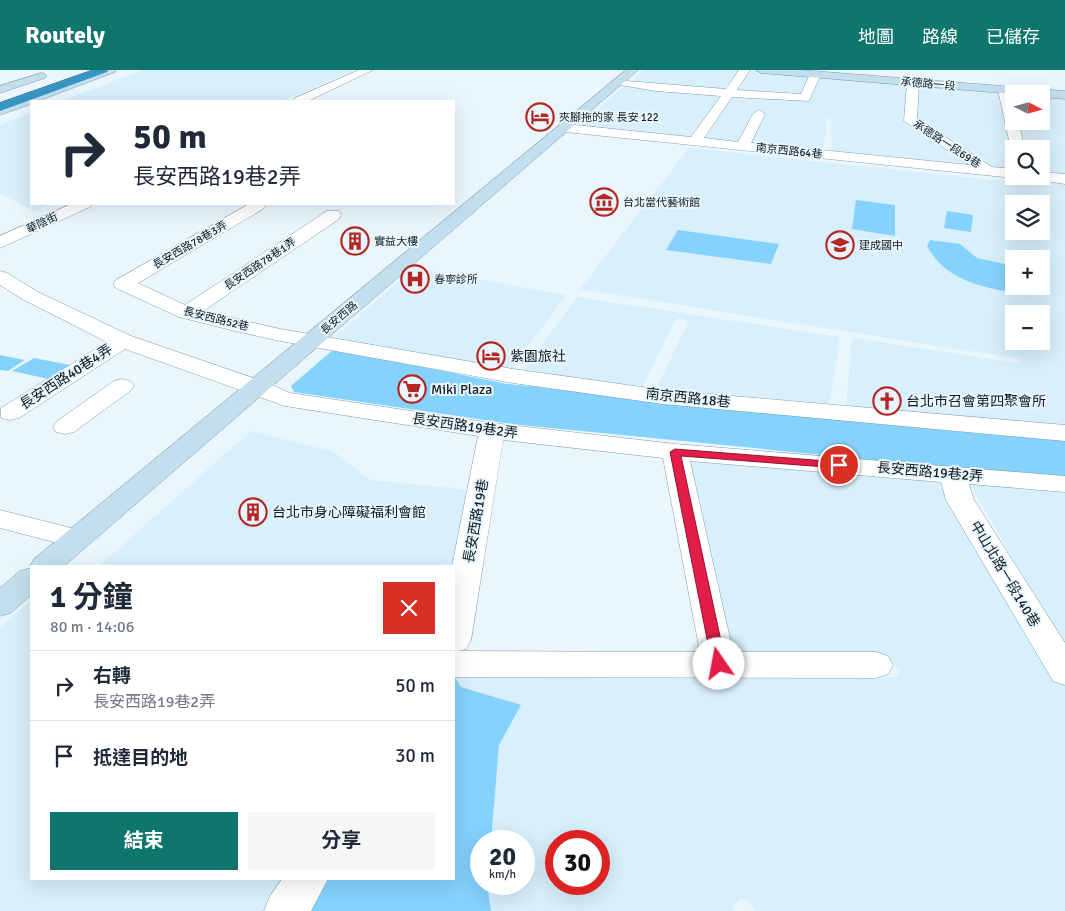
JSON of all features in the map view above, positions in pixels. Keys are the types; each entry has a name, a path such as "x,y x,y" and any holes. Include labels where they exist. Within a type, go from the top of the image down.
{"highway":[{"path":"0,97 83,70"},
{"path":"0,106 104,70"},
{"path":"72,97 121,70"},
{"path":"0,106 68,75"}],"street":[{"path":"0,111 111,70"},
{"path":"301,100 368,70"},
{"name":"長安西路","path":"54,562 633,70"},
{"path":"695,141 745,70"},
{"name":"承德路一段","path":"761,70 1065,95"},
{"name":"承德路一段","path":"876,70 1065,85"},
{"path":"0,92 53,73"},
{"path":"618,82 656,88 805,98 814,74"},
{"name":"承德路一段69巷","path":"913,83 910,121 990,171"},
{"path":"1004,90 1016,140"},
{"path":"742,146 759,114"},
{"name":"南京西路64巷","path":"565,128 1005,173"},
{"path":"1050,177 1065,179"},
{"name":"華陰街","path":"0,243 82,205"},
{"name":"長安西路78巷3弄","path":"123,284 257,206"},
{"name":"長安西路78巷1弄","path":"186,313 333,215"},
{"name":"長安西路19巷2弄","path":"0,277 31,296 123,341 258,387 285,399 492,431 675,452 1065,484"},
{"name":"長安西路52巷","path":"123,284 186,313 280,335 314,340"},
{"name":"南京西路18巷","path":"314,340 461,368 663,397 1065,433"},
{"name":"長安西路40巷4弄","path":"10,414 123,341"},
{"path":"65,426 122,386"},
{"name":"長安西路19巷","path":"455,634 492,431"},
{"path":"675,452 719,664"},
{"name":"中山北路一段140巷","path":"952,474 960,500 1065,672"},
{"path":"0,519 54,562"},
{"name":"長安西路","path":"0,604 30,581"},
{"path":"455,664 876,665"},
{"path":"286,911 306,880"}],"shaded area":[{"path":"143,70 353,70 285,100 65,100"},
{"path":"643,70 743,70 725,91 630,83"},
{"path":"750,70 909,82 907,117 976,170 832,155 831,117 827,120 823,154 701,141 731,94 812,98 732,92"},
{"path":"916,83 1000,90 1005,111 1005,130 1009,130 1012,140 1005,140 1005,172 986,170 914,117"},
{"path":"627,84 638,88 668,91 724,93 694,140 576,128"},
{"path":"1050,94 1065,95 1065,178 1050,177 1050,140 1020,140 1017,130 1050,130"},
{"path":"30,113 30,205 49,205 34,211 0,193 0,125"},
{"name":"建成國中","path":"689,148 1005,181 1005,185 1052,186 1050,179 1065,180 1065,429 846,407 852,338 1017,363 1020,362 1019,359 580,289"},
{"path":"856,200 895,205 895,236 852,229"},
{"path":"947,211 973,215 971,232 944,228"},
{"path":"678,230 779,244 771,264 666,250"},
{"path":"930,240 960,244 977,258 1005,264 1005,291 976,284 954,274 935,258 927,246"},
{"path":"414,268 566,295 510,371 334,337"},
{"path":"577,297 840,337 829,405 656,390 688,322 679,318 675,321 642,388 521,373"},
{"path":"334,349 507,384 1065,439 1065,479 511,424 294,392 291,386"},
{"path":"0,355 25,360 8,371 0,370"},
{"path":"34,358 75,366 53,380 12,371"},
{"path":"251,431 334,452 370,480 472,490 455,575 455,565 100,565"},
{"path":"682,460 954,482 1065,681 1065,911 756,911 748,900 740,899 733,907 733,911 301,911 320,880 455,880 455,671 896,677 900,671 894,665 722,657 697,520 701,502"},
{"path":"969,483 1065,492 1065,648"},
{"path":"30,601 30,880 296,880 276,911 0,911 0,627"},
{"path":"455,678 461,687 521,705 499,745 492,830 470,830 470,895 489,895 491,911 301,911 320,880 455,880"}],"place":[{"name":"夾腳拖的家 長安 122","path":"540,117"},
{"name":"台北當代藝術館","path":"604,202"},
{"name":"實益大樓","path":"355,241"},
{"name":"建成國中","path":"840,245"},
{"name":"春寧診所","path":"415,279"},
{"name":"紫園旅社","path":"491,356"},
{"name":"Miki Plaza","path":"412,389"},
{"name":"台北市召會第四聚會所","path":"887,401"},
{"name":"台北市身心障礙福利會館","path":"253,512"}],"route":[{"path":"719,664 675,452 839,465"}]}
